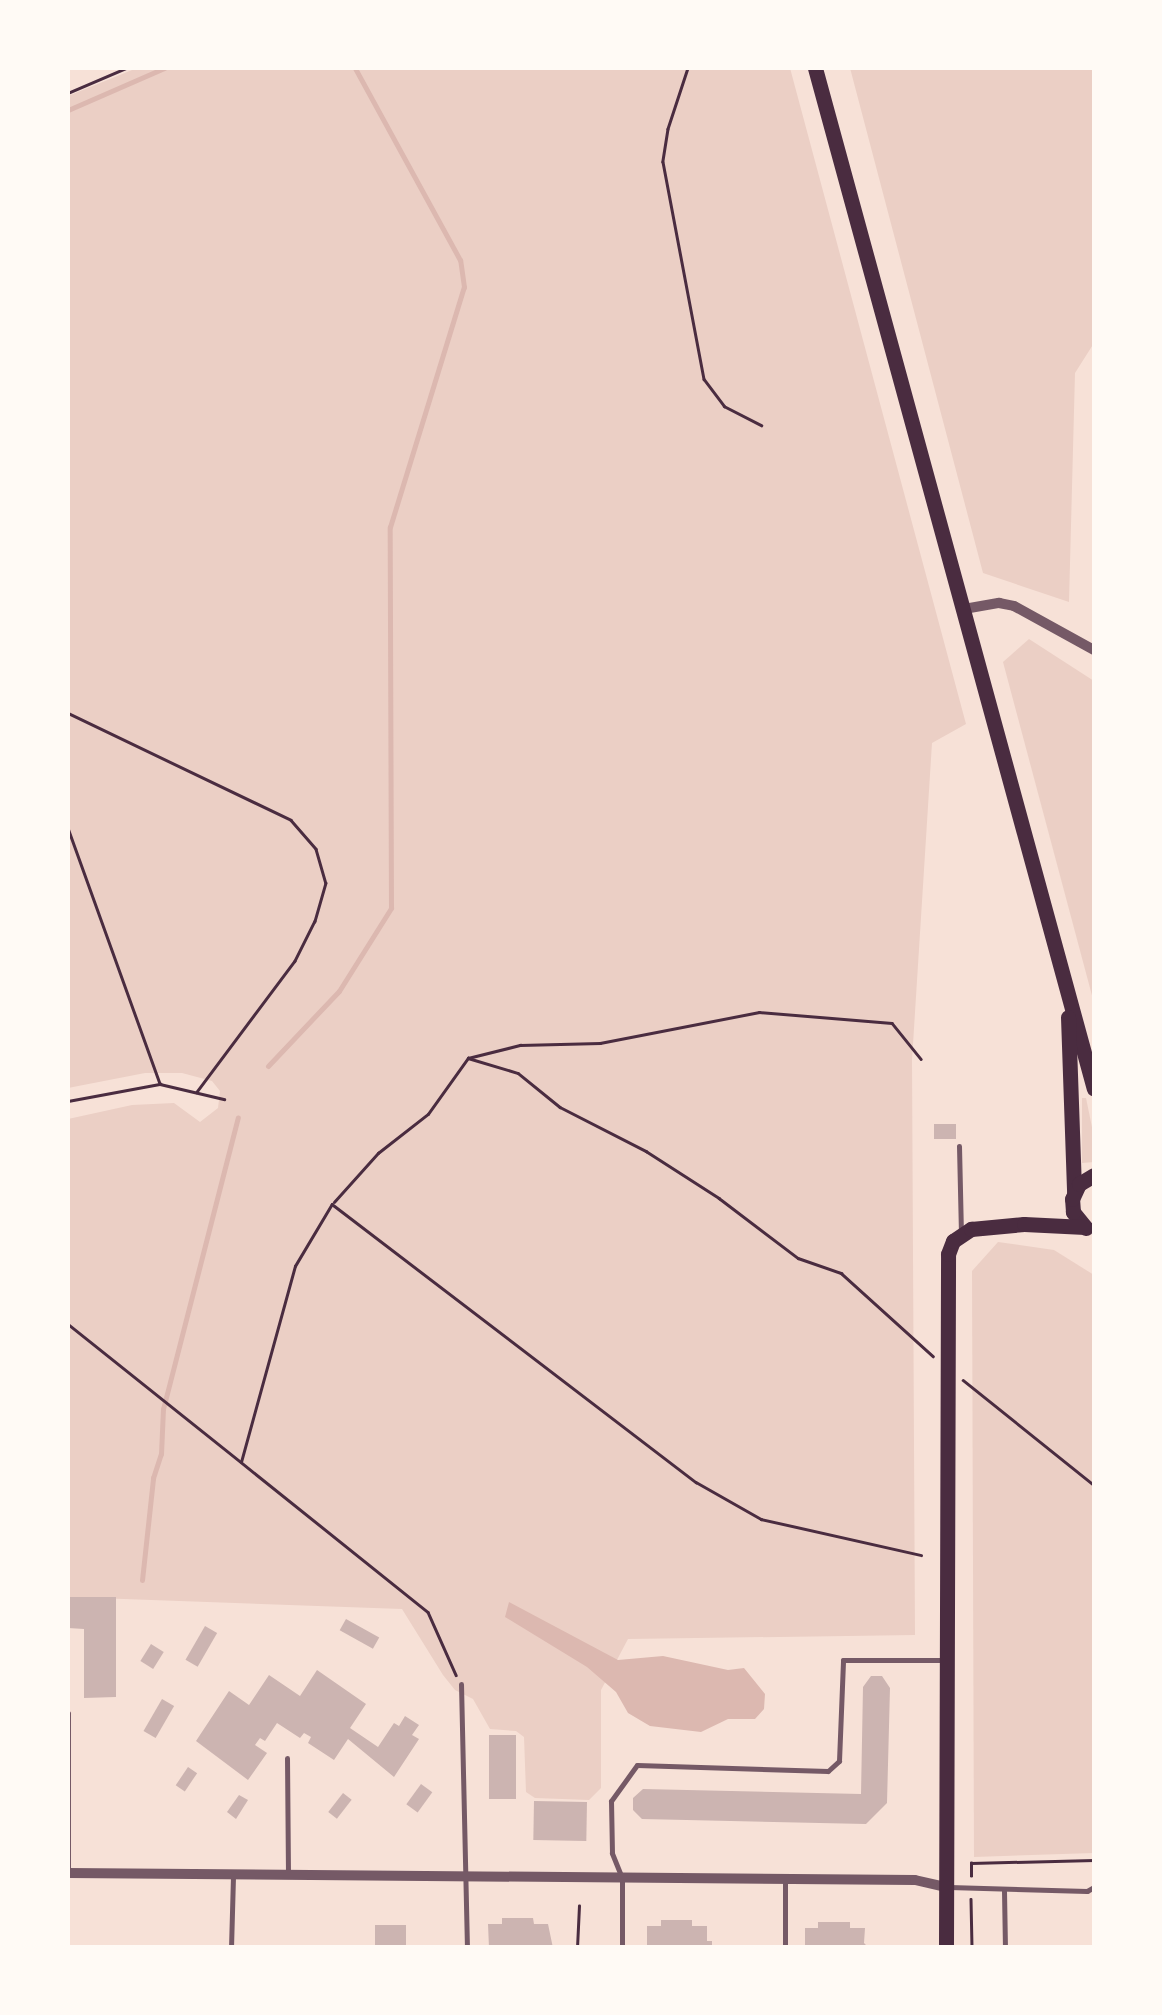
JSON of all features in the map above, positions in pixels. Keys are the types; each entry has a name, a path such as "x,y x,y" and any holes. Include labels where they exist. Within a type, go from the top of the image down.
{"main road":[{"path":"815,68 1094,1088"},
{"path":"1066,988 1074,1212 1090,1229"},
{"path":"946,1948 948,1254 961,1234 1024,1224 1052,1215 1094,1174"},
{"path":"1024,1224 1090,1229"}],"street":[{"path":"964,609 999,603 1014,606 1094,650"},
{"path":"68,1873 915,1880 946,1887"}],"lane":[{"path":"959,1146 961,1234"},
{"path":"622,1948 622,1878 612,1853 612,1801 637,1765 828,1772 840,1761 843,1660 944,1660"},
{"path":"460,1684 467,1948"},
{"path":"68,1713 68,1873"},
{"path":"287,1758 288,1875"},
{"path":"231,1948 233,1875"},
{"path":"785,1879 785,1948"},
{"path":"946,1887 1086,1891 1094,1887"},
{"path":"1004,1890 1004,1948"},
{"path":"1086,1891 1094,1897"}],"path":[{"path":"68,92 126,68"},
{"path":"688,68 663,162 704,379 724,406 761,425"},
{"path":"68,713 292,820 316,849 326,882 315,921 294,961 197,1092"},
{"path":"68,828 160,1084"},
{"path":"241,1462 295,1266 332,1204 378,1153 428,1114 468,1058 520,1046 600,1043 660,1034 759,1012 892,1023 921,1059"},
{"path":"468,1058 518,1073 560,1107 646,1150 719,1198 798,1258 840,1273 945,1366 1094,1485"},
{"path":"68,1101 160,1084 224,1099"},
{"path":"332,1204 696,1482 761,1520 921,1556"},
{"path":"68,1324 428,1612 460,1684"},
{"path":"972,1948 971,1863 1094,1860"},
{"path":"577,1948 578,1906"}],"shaded area":[{"path":"137,68 790,68 966,724 932,743 912,1060 915,1635 628,1639 601,1690 601,1788 589,1800 535,1798 526,1792 524,1737 516,1731 490,1729 473,1699 455,1690 443,1675 402,1609 68,1597 68,1119 132,1105 174,1103 200,1122 218,1108 220,1091 212,1081 182,1073 145,1073 68,1088 68,96"},
{"path":"850,68 1094,68 1094,343 1075,373 1069,602 983,573"},
{"path":"1029,639 1094,681 1094,1003 1003,662"},
{"path":"1082,1098 1086,1098 1094,1137 1094,1162 1082,1163"},
{"path":"998,1242 1054,1250 1094,1275 1094,1853 974,1857 972,1271"},
{"path":"509,1602 618,1660 663,1656 728,1670 744,1668 765,1694 764,1709 755,1719 728,1719 701,1732 650,1726 628,1713 616,1692 587,1667 505,1617"}],"building":[{"path":"934,1124 956,1124 956,1139 934,1139"},
{"path":"68,1597 116,1597 116,1697 84,1698 84,1629 68,1628"},
{"path":"346,1619 379,1637 373,1649 340,1630"},
{"path":"205,1626 217,1633 198,1667 186,1660"},
{"path":"151,1644 164,1652 153,1669 140,1661"},
{"path":"317,1670 366,1704 350,1728 378,1747 394,1723 399,1726 405,1716 419,1725 412,1735 419,1739 394,1777 348,1739 334,1760 308,1743 311,1737 304,1733 300,1738 277,1723 265,1741 260,1738 255,1745 267,1753 248,1780 196,1741 229,1691 249,1705 269,1675 300,1696"},
{"path":"871,1676 882,1676 890,1688 887,1803 866,1824 642,1819 633,1810 633,1798 643,1789 861,1794 863,1687"},
{"path":"162,1699 174,1706 156,1738 144,1731"},
{"path":"489,1735 516,1735 516,1799 489,1799"},
{"path":"188,1767 197,1773 185,1791 176,1785"},
{"path":"421,1784 432,1792 418,1812 406,1804"},
{"path":"343,1793 352,1800 337,1819 328,1812"},
{"path":"239,1795 248,1800 236,1819 227,1812"},
{"path":"534,1801 587,1802 586,1841 533,1840"},
{"path":"502,1918 533,1918 534,1924 548,1924 553,1948 489,1948 488,1924 502,1924"},
{"path":"661,1920 692,1920 692,1926 707,1926 707,1941 712,1941 712,1948 647,1948 647,1926 661,1926"},
{"path":"818,1922 850,1922 850,1928 865,1928 864,1943 869,1948 805,1948 805,1928 818,1928"},
{"path":"375,1925 406,1925 406,1948 375,1948"}],"waterway":[{"path":"68,110 164,68"},
{"path":"268,1066 339,991 391,908 390,527 464,287 460,260 355,68"},
{"path":"142,1580 153,1478 161,1454 163,1409 238,1117"}]}
